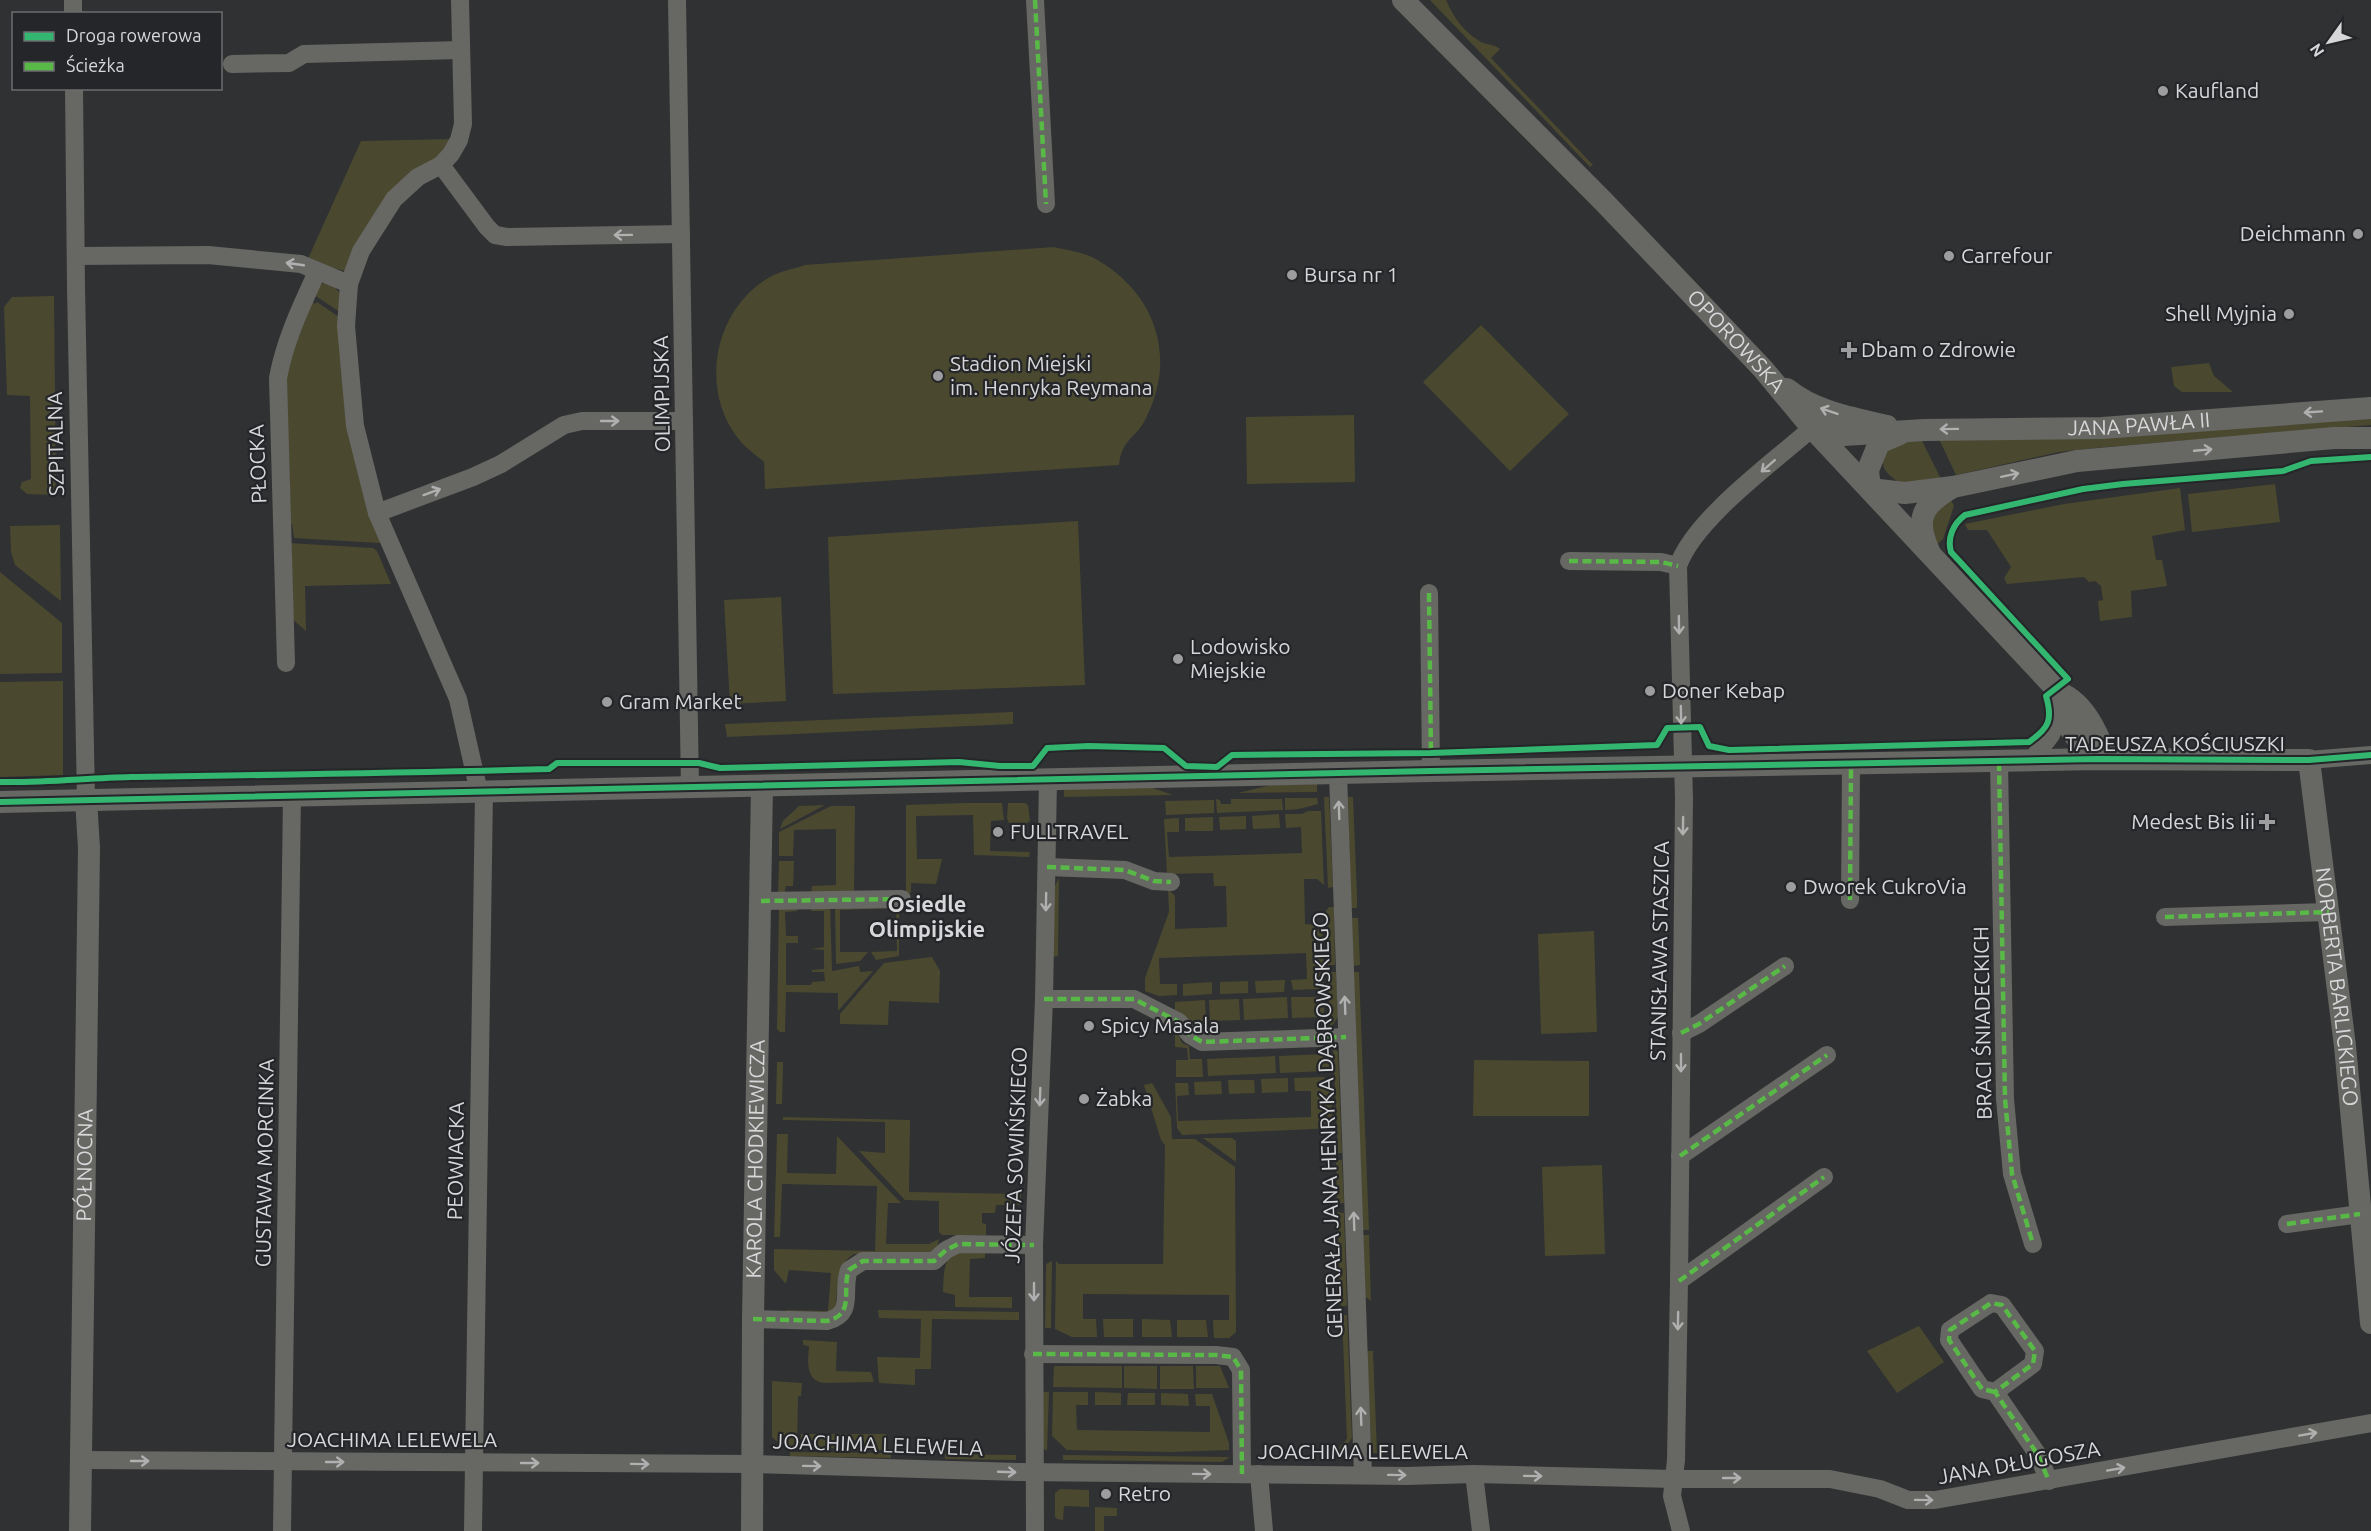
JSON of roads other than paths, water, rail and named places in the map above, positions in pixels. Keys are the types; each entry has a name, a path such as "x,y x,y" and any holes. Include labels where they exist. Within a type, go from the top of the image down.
{"street":[{"path":"460,0 463,124 459,140 441,165 487,227 495,235 507,237 681,234"},
{"name":"OLIMPIJSKA","path":"677,0 690,788"},
{"path":"1035,0 1046,204"},
{"name":"OPOROWSKA","path":"1403,0 1604,202 1763,369 1812,428 1932,557 2060,701 2070,697 2098,734 2102,759"},
{"path":"232,64 289,63 304,54 461,50"},
{"name":"SZPITALNA","path":"74,90 86,799"},
{"name":"PEOWIACKA","path":"441,165 418,177 394,200 362,251 349,284 346,326 355,426 377,513 458,699 481,792 472,1531"},
{"path":"77,256 208,255 301,264 349,284"},
{"name":"PŁOCKA","path":"286,663 278,378 283,352 292,327 317,272"},
{"name":"JANA PAWŁA II","path":"1763,369 1796,397 1816,406 1838,414 1906,430"},
{"name":"JANA PAWŁA II","path":"1812,428 1844,435 1906,430 2150,425 2371,408"},
{"path":"377,513 473,477 501,464 564,425 582,421 684,421"},
{"name":"STANISŁAWA STASZICA","path":"1681,1531 1672,1496 1679,1281 1681,1033 1682,768 1678,566 1683,551 1718,510 1812,428"},
{"name":"JANA PAWŁA II","path":"1906,430 1879,443 1868,470 1870,489 1905,493 1953,487 2077,461 2334,438 2371,438"},
{"name":"JANA PAWŁA II","path":"1932,557 1922,537 1921,519 1932,500 1953,487"},
{"path":"1569,561 1661,562 1678,566"},
{"path":"1429,593 1431,771"},
{"path":"2031,761 2051,735 2060,701"},
{"name":"TADEUSZA KOŚCIUSZKI","path":"0,802 1431,771 2102,759 2309,760 2371,755"},
{"name":"NORBERTA BARLICKIEGO","path":"2309,760 2350,1093 2371,1323"},
{"name":"BRACI ŚNIADECKICH","path":"1999,762 2004,1078 2012,1174 2032,1244"},
{"path":"1850,900 1851,764"},
{"name":"GENERAŁA JANA HENRYKA DĄBROWSKIEGO","path":"1338,774 1363,1474"},
{"name":"JÓZEFA SOWIŃSKIEGO","path":"1035,1531 1034,1245 1044,999 1048,780"},
{"name":"KAROLA CHODKIEWICZA","path":"752,1531 753,1319 762,786"},
{"name":"GUSTAWA MORCINKA","path":"282,1531 292,795"},
{"name":"PÓŁNOCNA","path":"80,1531 90,848 86,799"},
{"path":"1047,867 1125,870 1154,880 1171,882"},
{"path":"760,902 902,899"},
{"path":"2165,917 2329,912"},
{"path":"1681,1033 1699,1024 1785,966"},
{"path":"1044,999 1134,999 1172,1018 1194,1039 1202,1042 1346,1037"},
{"path":"1680,1156 1827,1055"},
{"path":"1679,1281 1824,1177"},
{"path":"2287,1224 2360,1214"},
{"path":"753,1319 827,1321 836,1318 846,1306 847,1274 852,1267 862,1261 934,1261 949,1247 964,1243 1034,1245"},
{"path":"1995,1392 2033,1364 2035,1352 2002,1305 1991,1303 1950,1330 1948,1340 1982,1389 1995,1392 2038,1455 2049,1481"},
{"path":"1033,1354 1233,1357 1241,1370 1250,1474 1264,1531"},
{"name":"JANA DŁUGOSZA","path":"1674,1479 1830,1479 1880,1489 1908,1500 1935,1500 2371,1423"},
{"name":"JOACHIMA LELEWELA","path":"81,1460 754,1464 1035,1472 1474,1474 1674,1479"},
{"path":"1474,1474 1481,1531"}],"place":[{"name":"Kaufland","path":"2163,91"},
{"name":"Deichmann","path":"2358,234"},
{"name":"Carrefour","path":"1949,256"},
{"name":"Bursa nr 1","path":"1292,275"},
{"name":"Shell Myjnia","path":"2289,314"},
{"name":"Dbam o Zdrowie","path":"1849,350"},
{"name":"Stadion Miejski im. Henryka Reymana","path":"938,376"},
{"name":"Lodowisko Miejskie","path":"1178,659"},
{"name":"Doner Kebap","path":"1650,691"},
{"name":"Gram Market","path":"607,702"},
{"name":"Medest Bis Iii","path":"2267,822"},
{"name":"FULLTRAVEL","path":"998,832"},
{"name":"Dworek CukroVia","path":"1791,887"},
{"name":"Spicy Masala","path":"1089,1026"},
{"name":"Żabka","path":"1084,1099"},
{"name":"Retro","path":"1106,1494"}],"district":[{"name":"Osiedle Olimpijskie","path":"927,916"}]}
